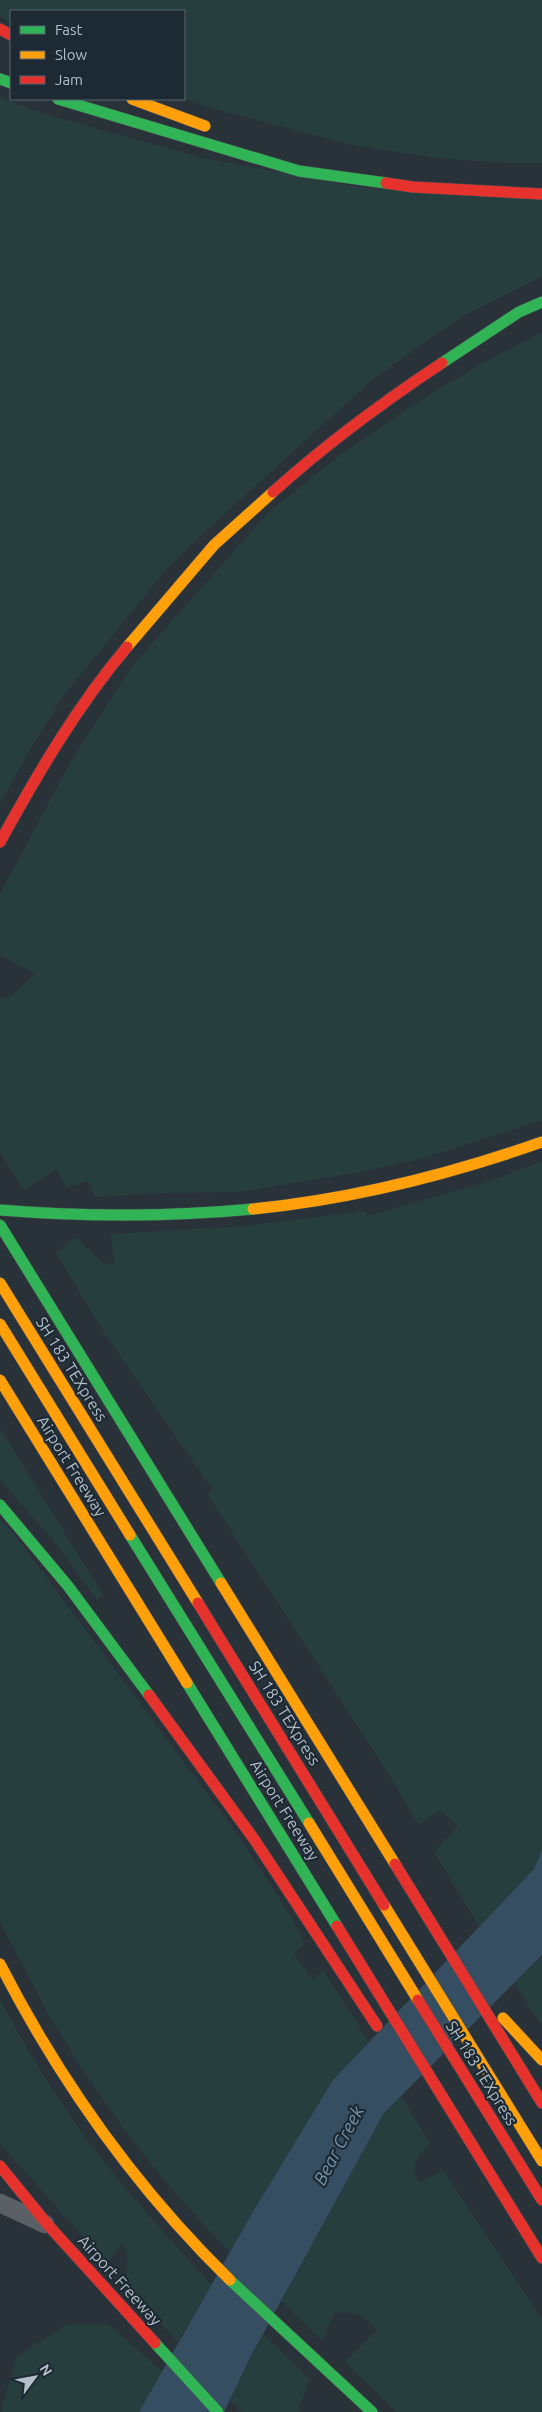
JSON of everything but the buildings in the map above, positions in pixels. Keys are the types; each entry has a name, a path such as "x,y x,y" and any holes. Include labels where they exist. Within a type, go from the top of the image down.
{"main road":[{"path":"61,100 299,171 414,186 542,194"},
{"path":"135,100 213,128"},
{"path":"273,149 299,171"},
{"path":"0,842 35,779 108,670 214,545 261,500 298,469 407,386 519,312 542,302"},
{"path":"0,1210 108,1217 187,1215 306,1201 415,1180 506,1156 542,1142"},
{"path":"0,1225 542,2103"},
{"name":"SH 183 TEXpress","path":"0,1283 542,2161"},
{"name":"SH 183 TEXpress","path":"0,1324 542,2200"},
{"name":"Airport Freeway","path":"0,1380 542,2258"},
{"path":"0,1505 62,1578 115,1647 254,1839 383,2035"},
{"path":"0,1964 19,2004 51,2059 128,2166 222,2272 372,2412"},
{"path":"468,1983 542,2060"},
{"path":"469,2164 529,2238"},
{"name":"Airport Freeway","path":"0,2166 48,2225 218,2412"}],"street":[{"path":"0,2203 48,2225"}],"green space":[{"path":"0,0 542,0 542,163 505,163 438,158 352,145 207,107 185,98 185,10 10,10 10,22 0,16"},
{"path":"0,97 44,114 204,158 360,187 542,198 542,276 464,315 373,379 207,530 164,572 64,695 29,751 0,804"},
{"path":"542,332 542,1120 424,1158 360,1172 239,1192 158,1193 95,1197 88,1181 66,1188 57,1169 24,1190 0,1153 0,999 11,996 35,974 0,955 0,894 70,763 132,666 269,512 335,459 411,406 477,366"},
{"path":"542,1161 542,1938 518,1885 479,1926 434,1852 458,1826 440,1810 418,1825 395,1784 208,1495 212,1489 101,1328 56,1253 75,1237 103,1263 114,1265 111,1234 244,1226 365,1211 367,1216 490,1181"},
{"path":"0,1428 103,1595 97,1600 52,1539 0,1480"},
{"path":"0,1519 14,1534 235,1831 292,1918 305,1944 294,1954 313,1980 323,1970 369,2042 333,2080 230,2253 175,2193 125,2131 81,2067 48,2014 0,1922"},
{"path":"542,1956 542,2023 540,2023 514,1983"},
{"path":"0,2000 39,2067 82,2133 150,2217 211,2285 178,2342 124,2285 128,2261 125,2247 121,2245 107,2263 0,2144"},
{"path":"401,2096 430,2143 416,2162 415,2172 417,2177 421,2182 443,2170 542,2319 542,2412 397,2412 345,2362 377,2330 372,2325 363,2317 353,2313 334,2313 322,2341 281,2301 384,2113"},
{"path":"67,2324 108,2324 162,2371 139,2412 1,2412 16,2357"},
{"path":"263,2334 310,2379 299,2408 301,2412 242,2412 230,2400"}],"water":[{"name":"Bear Creek","path":"542,1850 542,1955 384,2113 253,2352 224,2412 139,2412 254,2210 333,2080 534,1869"}],"traffic: fast":[{"path":"0,79 10,83"},
{"path":"61,100 299,171 386,183"},
{"path":"442,363 519,312 542,302"},
{"path":"0,1210 126,1215 190,1214 253,1209"},
{"path":"0,1225 221,1583"},
{"path":"0,1505 68,1586 149,1695"},
{"path":"130,1535 309,1823"},
{"path":"187,1683 337,1926"},
{"path":"230,2280 372,2412"},
{"path":"155,2343 218,2412"}],"traffic: slow":[{"path":"135,100 205,126"},
{"path":"127,647 214,545 273,492"},
{"path":"253,1209 327,1199 400,1184 471,1165 542,1142"},
{"path":"0,1283 198,1603"},
{"path":"0,1324 130,1535"},
{"path":"0,1380 187,1683"},
{"path":"221,1583 395,1864"},
{"path":"309,1823 418,2000"},
{"path":"384,1905 542,2161"},
{"path":"0,1964 48,2050 102,2131 163,2208 230,2280"},
{"path":"503,2018 542,2060"}],"traffic: jam":[{"path":"0,29 10,34"},
{"path":"386,183 413,187 542,194"},
{"path":"273,492 355,424 442,363"},
{"path":"0,842 43,766 91,693 127,647"},
{"path":"198,1603 384,1905"},
{"path":"149,1695 254,1839 377,2026"},
{"path":"395,1864 542,2103"},
{"path":"337,1926 542,2258"},
{"path":"418,2000 542,2200"},
{"path":"0,2166 48,2225 155,2343"}]}
